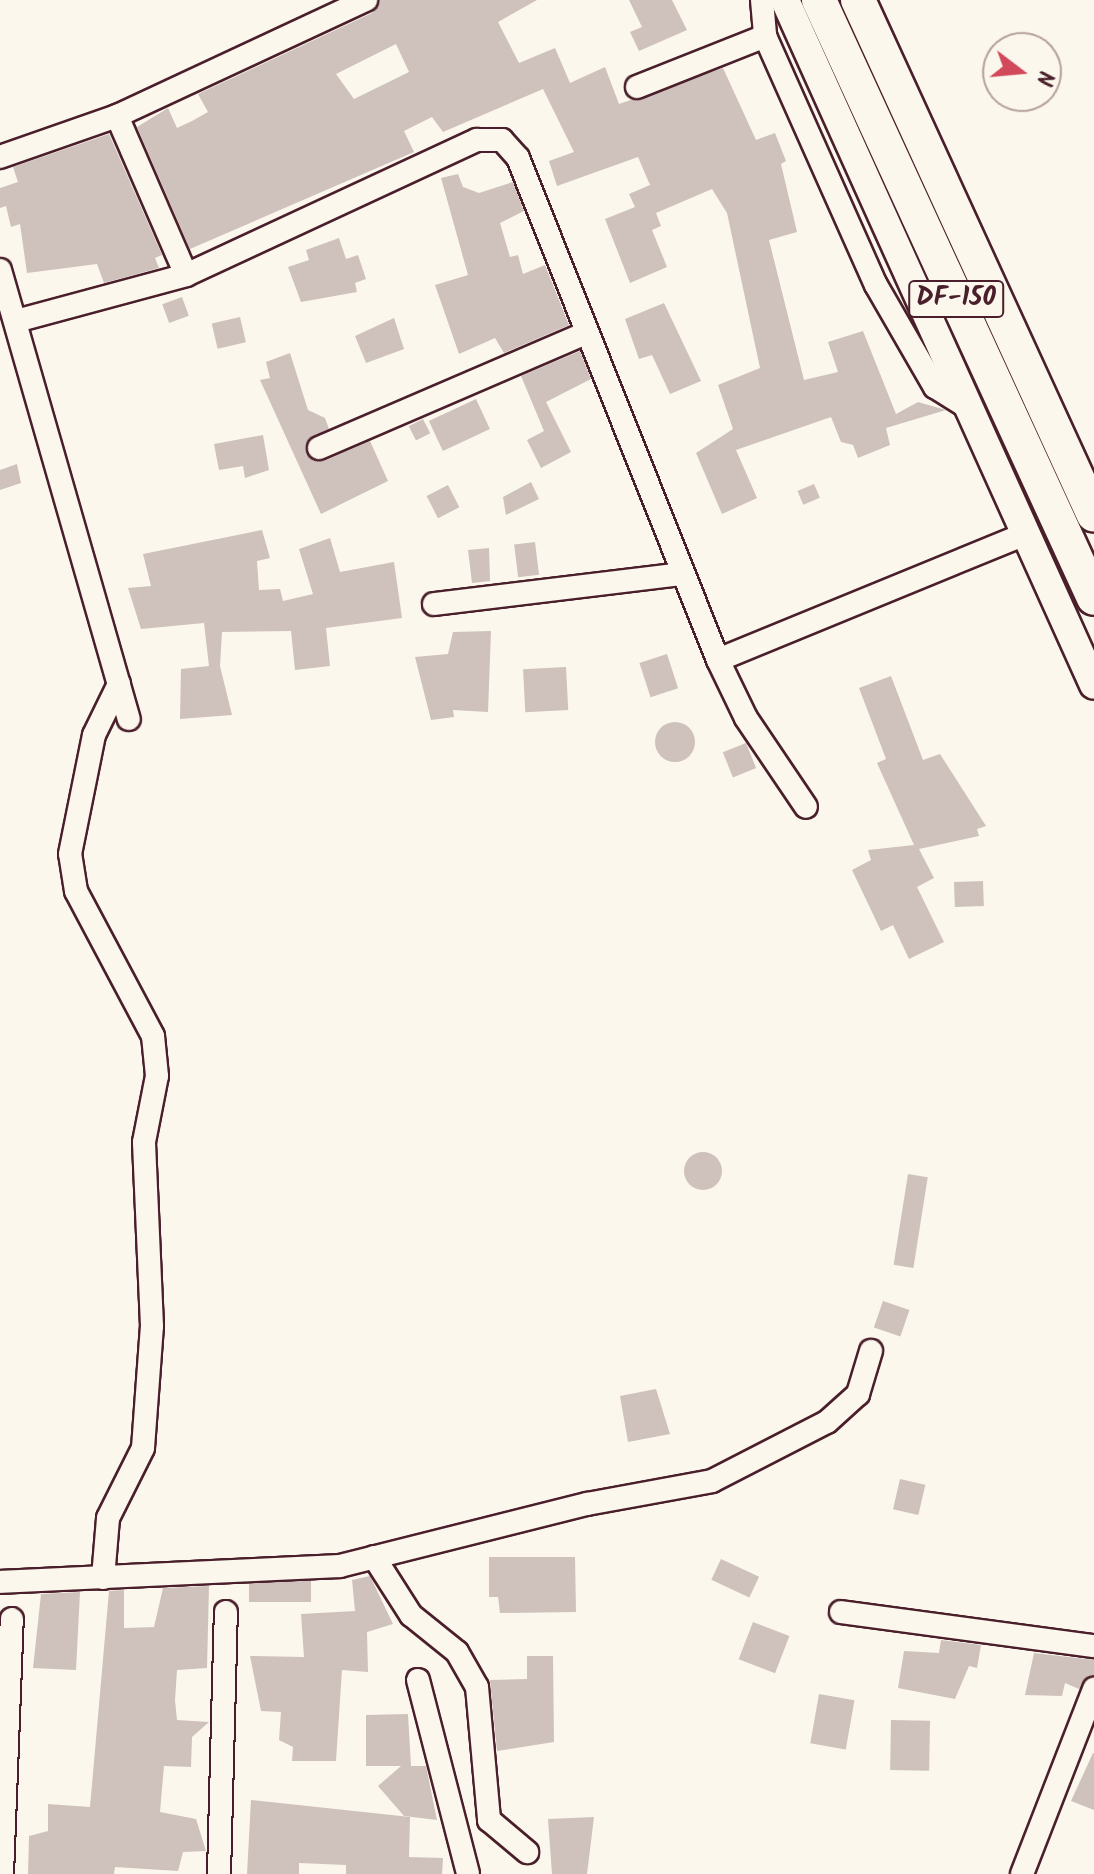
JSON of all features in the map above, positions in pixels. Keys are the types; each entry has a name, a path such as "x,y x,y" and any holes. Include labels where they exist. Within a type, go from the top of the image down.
{"main road":[{"name":"DF-150","path":"819,0 1094,598"},
{"name":"DF-150","path":"858,0 1094,515"}],"street":[{"path":"0,157 117,116 366,0"},
{"path":"762,0 765,36 876,285 935,387 969,408"},
{"path":"785,0 1094,685"},
{"path":"637,87 765,36"},
{"path":"117,116 186,275"},
{"path":"16,321 186,275 490,138 512,146 584,334 718,660 746,718 806,807"},
{"path":"0,270 129,719"},
{"path":"876,285 907,273"},
{"path":"319,448 584,334"},
{"path":"718,660 1027,533"},
{"path":"434,604 682,574"},
{"path":"103,1578 108,1518 143,1448 152,1326 144,1142 157,1076 153,1036 76,891 70,854 94,735 119,684"},
{"path":"0,1582 340,1566 712,1481 827,1422 858,1394 871,1351"},
{"path":"374,1557 411,1615 457,1652 477,1687 489,1820 527,1852"},
{"path":"219,1874 226,1612"},
{"path":"841,1612 1094,1646"},
{"path":"2,1874 12,1619"},
{"path":"418,1680 468,1874"},
{"path":"1022,1874 1094,1689"}],"building":[{"path":"380,0 537,0 498,22 519,63 555,48 570,83 605,67 619,104 723,68 756,140 775,133 786,161 781,164 797,232 769,240 804,380 838,372 828,342 863,331 896,414 918,402 946,410 886,428 890,445 858,458 853,445 841,442 831,417 736,450 757,498 722,514 696,453 733,429 718,385 760,368 727,213 712,189 656,213 661,226 652,230 667,267 630,283 605,219 635,207 629,194 650,185 638,157 557,186 549,161 574,152 543,89 443,132 432,117 404,131 414,152 190,249 137,127 168,108 177,128 192,121 208,112 198,94 372,13","holes":["396,44 409,72 354,99 336,74"]},
{"path":"629,0 672,0 687,30 639,51 630,32 642,27"},
{"path":"109,134 162,255 155,258 159,268 104,283 97,264 27,273 20,224 11,227 6,206 0,208 0,188 18,182 13,167"},
{"path":"458,174 463,187 479,193 513,182 524,211 500,223 510,257 518,255 523,274 545,265 569,325 504,353 495,338 459,354 435,285 468,275 441,178"},
{"path":"339,238 346,259 358,255 366,279 355,283 357,292 301,302 288,267 309,260 306,250"},
{"path":"182,297 189,316 169,323 162,304"},
{"path":"664,303 701,381 670,394 652,355 639,359 625,319"},
{"path":"240,317 246,342 218,349 212,324"},
{"path":"394,318 404,349 366,363 355,336"},
{"path":"580,351 591,379 546,402 571,452 541,468 527,440 544,431 521,376"},
{"path":"290,353 308,410 325,418 329,429 308,439 307,454 324,461 370,441 388,481 321,514 260,380 270,378 266,362"},
{"path":"476,399 490,429 443,451 429,421"},
{"path":"423,419 430,433 416,441 409,426"},
{"path":"263,435 269,470 245,478 243,466 219,470 214,444"},
{"path":"17,464 21,483 0,490 0,470"},
{"path":"531,482 539,499 506,515 503,497"},
{"path":"814,484 820,498 803,505 797,491"},
{"path":"448,485 459,507 438,518 427,496"},
{"path":"262,530 270,558 257,561 259,590 280,589 283,601 313,594 299,549 330,538 340,572 394,562 402,618 326,628 330,666 295,670 291,631 222,632 220,666 232,715 180,719 181,669 209,666 204,623 141,629 128,588 151,586 143,554"},
{"path":"535,542 539,575 518,577 514,545"},
{"path":"489,548 490,581 472,583 468,550"},
{"path":"491,631 488,712 453,710 454,717 431,720 415,657 448,654 453,632"},
{"path":"667,654 678,688 651,697 639,663"},
{"path":"566,667 568,710 525,712 523,669"},
{"path":"891,676 923,760 940,754 986,826 977,829 979,836 919,849 934,878 917,887 944,942 909,959 893,925 881,931 852,870 871,860 868,850 914,845 877,763 886,759 859,688"},
{"path":"675,722 689,728 695,742 689,756 675,762 661,756 655,742 661,728"},
{"path":"746,743 756,768 733,777 723,752"},
{"path":"983,881 984,906 955,907 954,882"},
{"path":"703,1152 716,1158 722,1171 716,1184 703,1190 690,1184 684,1171 690,1158"},
{"path":"908,1174 928,1177 913,1268 894,1265"},
{"path":"883,1301 909,1310 900,1337 874,1327"},
{"path":"656,1389 670,1434 628,1442 620,1396"},
{"path":"900,1479 925,1485 918,1515 893,1509"},
{"path":"489,1557 575,1557 576,1612 500,1613 498,1597 489,1597"},
{"path":"721,1559 759,1577 749,1598 711,1580"},
{"path":"370,1576 393,1624 367,1632 368,1672 342,1670 336,1761 292,1761 293,1747 279,1740 281,1712 261,1711 250,1656 304,1657 301,1614 355,1611 352,1580"},
{"path":"249,1581 311,1581 311,1602 249,1602"},
{"path":"209,1586 207,1668 177,1670 175,1700 177,1720 209,1722 192,1737 191,1767 164,1766 160,1812 196,1819 206,1851 183,1852 178,1871 115,1867 114,1874 28,1874 29,1836 48,1831 48,1804 90,1807 109,1591 124,1590 124,1628 154,1627 163,1588"},
{"path":"80,1592 76,1670 33,1668 41,1594"},
{"path":"753,1622 789,1636 775,1673 739,1659"},
{"path":"941,1640 981,1645 977,1668 969,1666 955,1699 898,1688 904,1651 939,1653"},
{"path":"1034,1653 1094,1660 1094,1675 1079,1689 1065,1683 1062,1696 1025,1695"},
{"path":"527,1656 553,1656 554,1742 497,1751 490,1680 527,1679"},
{"path":"819,1694 854,1700 846,1749 810,1743"},
{"path":"408,1714 411,1766 426,1766 437,1820 404,1816 378,1786 401,1766 366,1766 366,1715"},
{"path":"891,1720 930,1721 929,1771 890,1770"},
{"path":"1094,1753 1094,1810 1071,1801"},
{"path":"251,1800 410,1817 409,1857 443,1858 442,1874 346,1874 346,1865 299,1863 299,1874 247,1874"},
{"path":"594,1817 587,1874 552,1874 548,1819"}]}
